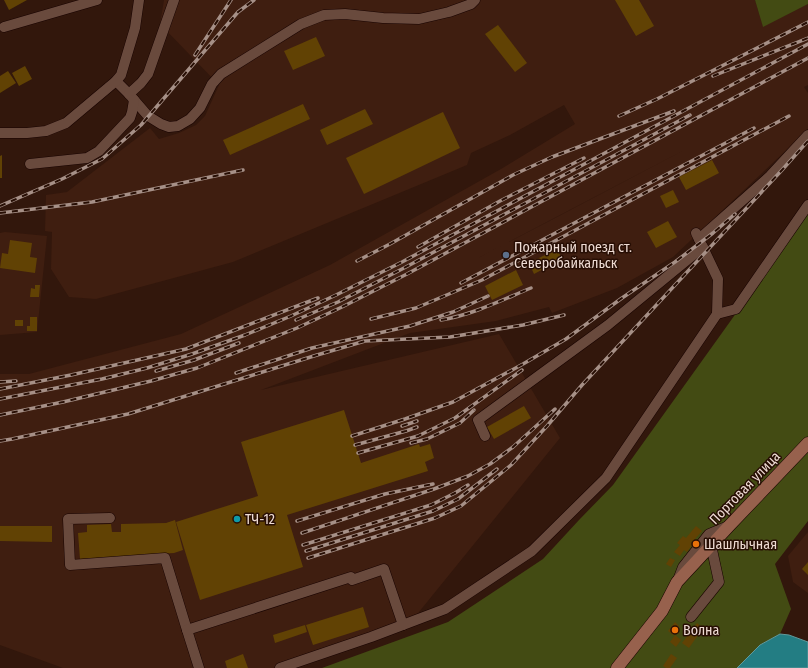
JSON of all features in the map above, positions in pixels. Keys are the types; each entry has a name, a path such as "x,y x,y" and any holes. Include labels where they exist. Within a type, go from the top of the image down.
{"main road":[{"name":"Портовая улица","path":"617,668 662,611 677,582 711,544 808,443"}],"street":[{"path":"4,27 97,0"},
{"path":"0,133 27,134 46,131 66,122 116,81 121,74 135,28 139,0"},
{"path":"30,164 87,158 99,151 130,118 132,112 132,97 148,74 174,0"},
{"path":"116,81 148,116 169,127 178,126 190,120 200,108 212,84 221,74 301,24 324,15 345,14 383,18 419,19 449,12 471,4 475,0"},
{"path":"485,436 478,420 608,324 770,176 808,135"},
{"path":"717,314 736,309 808,205"},
{"path":"280,668 371,637 445,609 532,551 606,478 717,314 718,279 699,240"},
{"path":"110,518 68,519 70,565 166,558 186,630 199,668"},
{"path":"677,582 683,567 709,534 729,526"},
{"path":"691,617 719,582 711,544"},
{"path":"186,630 351,577 352,580 384,569 404,625"}],"shaded area":[{"path":"164,0 755,0 763,26 808,4 808,85 804,87 808,93 808,129 673,257 617,288 552,313 549,307 496,321 410,333 261,390 499,334 560,438 406,628 292,668 63,668 0,645 0,374 29,374 181,334 330,265 501,169 575,124 564,105 510,135 471,153 467,165 233,262 96,299 69,297 51,269 52,232 45,231 46,195 67,192 150,128 159,139 179,133 196,125 205,116 219,85 160,24","holes":["690,147 559,216 474,260"]},
{"path":"5,232 47,236 37,332 0,335 0,233"},
{"path":"808,532 808,593 793,582 788,556"}],"green space":[{"path":"755,0 808,0 808,4 763,27"},
{"path":"808,213 808,521 775,564 791,609 780,634 760,645 737,668 322,668 448,622 543,559 613,485"}],"water":[{"path":"780,634 789,635 808,642 808,668 737,668 760,645"}],"building":[{"path":"4,0 27,0 9,10"},
{"path":"615,0 639,0 654,26 636,36"},
{"path":"498,25 527,63 515,72 485,34"},
{"path":"316,37 325,56 293,70 284,51"},
{"path":"25,66 32,79 19,86 12,73"},
{"path":"8,71 16,83 0,93 0,76"},
{"path":"303,104 310,119 230,155 223,140"},
{"path":"365,109 373,124 327,145 320,130"},
{"path":"443,112 460,148 364,194 346,158"},
{"path":"2,155 2,178 0,178 0,156"},
{"path":"712,160 719,173 686,190 679,177"},
{"path":"673,190 679,202 666,208 660,196"},
{"path":"668,221 677,237 656,248 647,232"},
{"path":"10,240 32,243 30,257 37,258 35,273 0,268 2,253 8,254"},
{"path":"557,249 562,259 534,274 529,263"},
{"path":"516,270 523,285 492,300 485,286"},
{"path":"35,285 40,285 39,297 30,297 31,288 35,289"},
{"path":"30,317 37,317 37,331 27,331 27,326 30,326"},
{"path":"15,320 23,320 23,326 15,326"},
{"path":"524,406 531,418 494,439 487,427"},
{"name":"ТЧ-12","path":"344,410 361,463 419,444 420,447 430,444 434,458 425,462 428,471 287,515 303,567 200,600 176,522 258,496 241,442"},
{"path":"175,520 183,550 174,553 80,559 78,533 87,532 87,525 111,524 112,532 121,532 121,524 166,523"},
{"path":"0,526 52,526 52,542 0,541"},
{"path":"696,526 702,531 695,539 700,543 696,548 692,545 687,552 684,550 680,556 674,552 680,545 677,543 683,536 686,538"},
{"path":"670,558 675,560 671,567 666,564"},
{"path":"808,562 808,575 802,569"},
{"path":"363,607 369,627 313,645 306,625"},
{"path":"675,622 679,626 673,635 668,631"},
{"path":"697,623 703,628 689,648 682,643"},
{"path":"305,625 307,632 275,643 273,635"},
{"path":"675,635 681,640 676,647 670,642"},
{"path":"243,654 248,668 227,668 225,661"},
{"path":"671,654 677,658 670,668 666,668 663,666"}],"railway":[{"path":"195,55 231,0"},
{"path":"0,206 62,179 102,159 141,125 238,12 254,0"},
{"path":"619,116 657,99 808,22"},
{"path":"713,76 808,38"},
{"path":"0,399 102,379 147,368 245,335 291,316 402,262 808,44"},
{"path":"0,415 63,402 151,381 197,368 297,328 407,274 808,58"},
{"path":"357,261 513,175 552,157 674,111"},
{"path":"296,320 338,302 404,268 690,115"},
{"path":"371,319 416,308 482,280 789,116"},
{"path":"461,283 754,128"},
{"path":"308,558 435,518 461,506 511,465 582,385 808,141"},
{"path":"418,247 500,201 584,158"},
{"path":"0,213 92,202 243,170"},
{"path":"352,436 453,402 523,364 566,339 675,262 735,214"},
{"path":"441,320 464,315 531,288"},
{"path":"236,373 312,348 410,326 453,312 488,296"},
{"path":"0,389 71,375 186,349 318,298"},
{"path":"0,441 128,414 365,341 450,337 523,325 564,315"},
{"path":"156,371 194,360 239,343"},
{"path":"358,453 418,436 455,418 522,370"},
{"path":"0,382 16,381"},
{"path":"302,533 434,489 468,476 490,464 513,447 555,409"},
{"path":"411,443 427,439 460,423 474,410"},
{"path":"402,426 417,421"},
{"path":"355,445 417,427"},
{"path":"306,551 433,511 458,499 497,469"},
{"path":"297,521 385,494 433,484"},
{"path":"303,545 431,505 468,485"}],"place":[{"name":"Пожарный поезд ст. Северобайкальск","path":"506,255"},
{"name":"ТЧ-12","path":"237,519"},
{"name":"Шашлычная","path":"696,544"},
{"name":"Волна","path":"675,630"}]}
